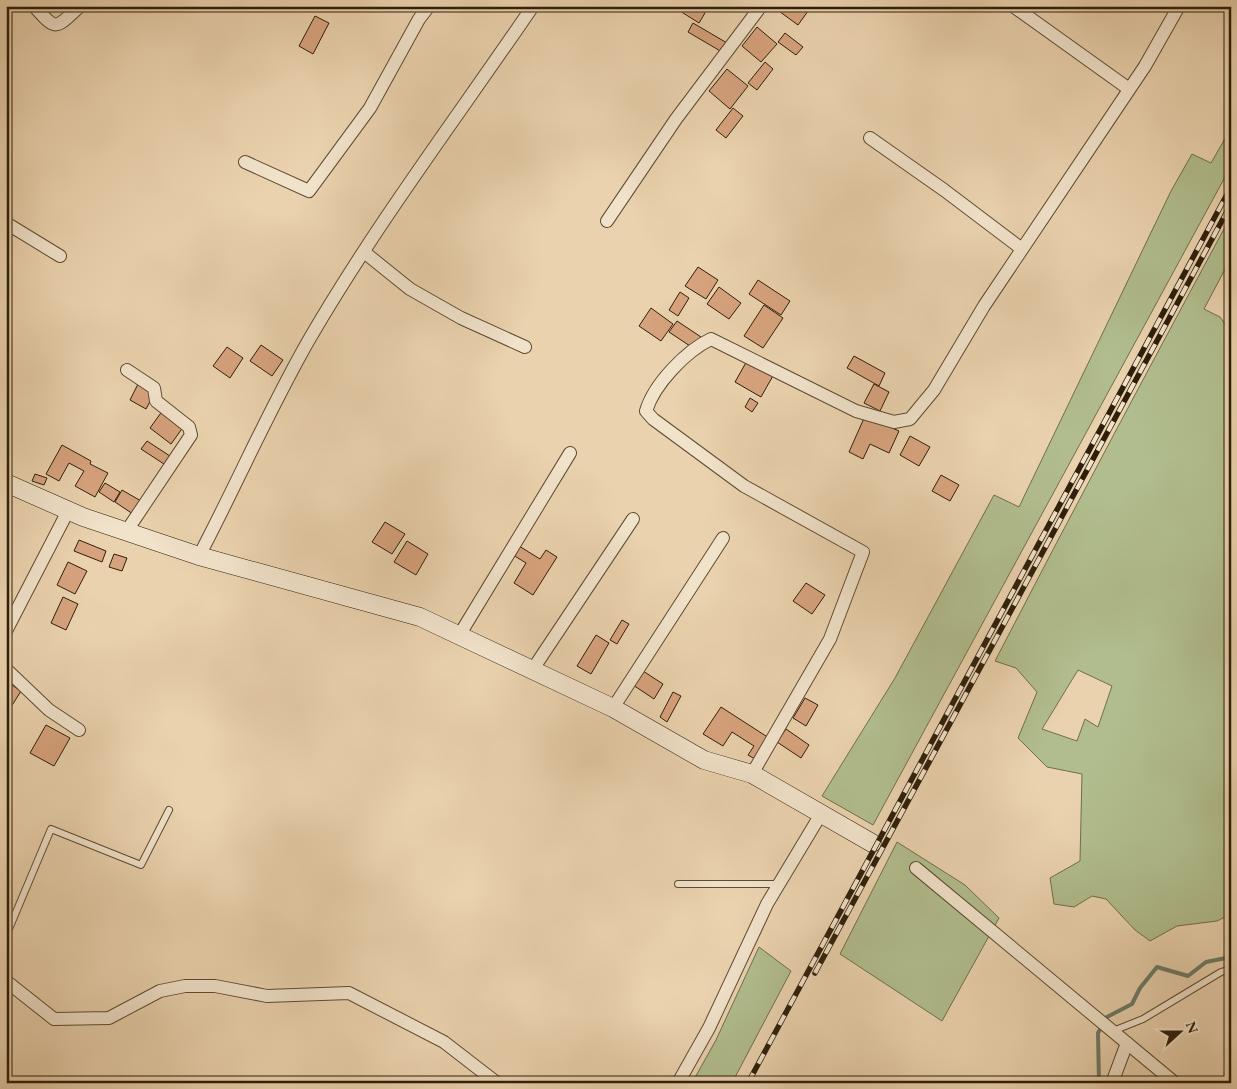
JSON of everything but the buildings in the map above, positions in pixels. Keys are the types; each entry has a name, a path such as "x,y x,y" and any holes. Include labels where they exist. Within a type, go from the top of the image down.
{"street":[{"path":"34,6 50,24 56,25 62,23 80,6"},
{"path":"245,162 309,191 370,108 419,19 430,6"},
{"path":"199,556 232,493 261,428 311,337 364,252 533,6"},
{"path":"606,220 676,119 761,6"},
{"path":"1013,6 1129,89"},
{"path":"752,774 830,639 863,552 856,545 799,518 736,481 653,420 646,412 649,404 677,364 691,350 711,339 856,410 894,422 910,419 934,390 984,306 1090,151 1164,36 1178,6"},
{"path":"870,138 944,190 1022,249"},
{"path":"6,223 60,256"},
{"path":"364,252 410,289 461,318 525,347"},
{"path":"126,532 191,435 189,427 156,401 154,388 127,370"},
{"path":"460,634 570,452"},
{"path":"6,482 68,511 199,556 368,601 420,617 460,634 613,708 704,760 752,774 872,843"},
{"path":"6,631 68,511"},
{"path":"534,669 633,519"},
{"path":"613,708 724,538"},
{"path":"6,669 42,704 79,730"},
{"path":"678,1083 710,1028 767,904 821,814"},
{"path":"916,868 1175,1083"},
{"path":"6,981 54,1019 109,1018 160,991 185,986 214,986 267,996 349,993 444,1042 497,1083"},
{"path":"1112,1083 1127,1043"}],"lane":[{"path":"6,936 51,829 142,864 169,810"},
{"path":"678,884 779,884"},
{"path":"1112,1031 1142,1019 1221,972 1231,969"}],"green space":[{"path":"1231,128 1231,166 873,825 822,796 895,678 994,495 1019,507 1171,191 1192,154 1211,163"},
{"path":"1231,216 1231,258 1204,309 1220,317 1231,332 1231,914 1217,921 1177,926 1150,941 1135,930 1106,899 1092,896 1074,907 1054,904 1050,878 1080,861 1082,774 1047,767 1018,738 1037,692 1016,668 995,661","holes":["1078,670 1112,686 1098,727 1085,719 1077,741 1042,729"]},
{"path":"897,842 965,885 999,918 942,1021 840,954"},
{"path":"759,947 791,971 732,1083 692,1083 716,1040"}],"waterway":[{"path":"1099,1083 1098,1033 1107,1017 1132,1004 1140,988 1157,967 1188,976 1206,962 1231,957"}],"railway":[{"path":"748,1083 1231,187"},
{"path":"815,973 1231,204"}]}
